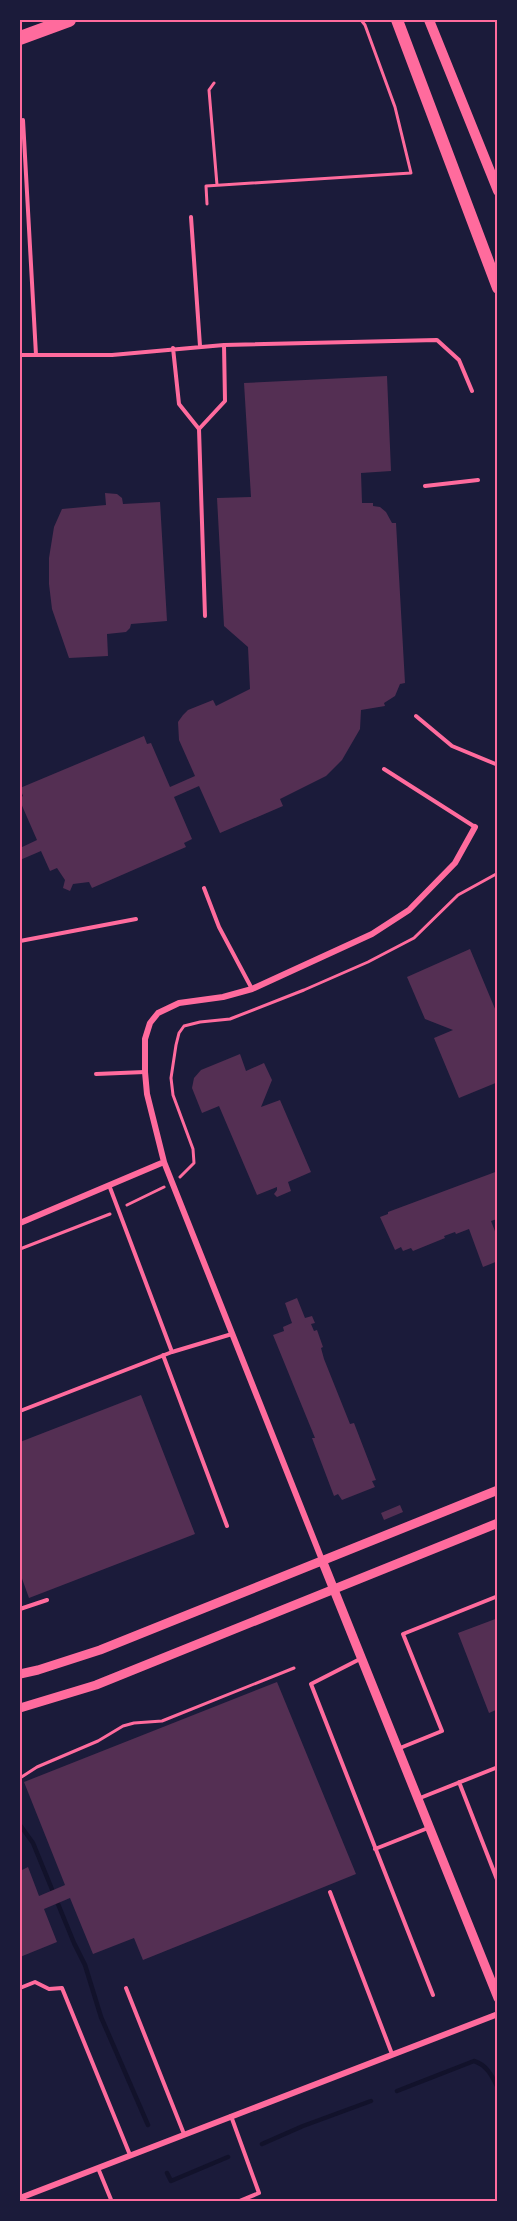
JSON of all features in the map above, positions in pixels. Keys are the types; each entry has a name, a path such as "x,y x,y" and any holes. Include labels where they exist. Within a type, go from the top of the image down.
{"highway":[{"path":"20,38 69,20"},
{"path":"397,20 498,288"}],"main road":[{"path":"430,21 498,191"}],"street":[{"path":"476,827 455,863 409,910 372,934 252,989 223,997 179,1002 158,1013 150,1023 145,1039 145,1072 147,1094 164,1162 360,1659 498,1998"},
{"path":"20,1223 164,1162"},
{"path":"20,1674 100,1650 498,1490"},
{"path":"20,1708 96,1685 498,1523"},
{"path":"20,2198 498,2014"}],"lane":[{"path":"23,120 36,355"},
{"path":"192,217 200,345"},
{"path":"20,355 112,355 200,345 437,340 459,360 472,391"},
{"path":"199,429 225,401 224,345"},
{"path":"173,348 178,404 199,429 205,616"},
{"path":"425,486 478,480"},
{"path":"416,716 452,746 498,765"},
{"path":"384,769 476,827"},
{"path":"204,888 219,927 252,989"},
{"path":"20,941 136,920"},
{"path":"96,1074 145,1072"},
{"path":"109,1185 172,1352"},
{"path":"20,1411 162,1355 232,1334"},
{"path":"162,1355 227,1526"},
{"path":"396,1749 442,1731 403,1634 498,1596"},
{"path":"20,1609 47,1600"},
{"path":"360,1659 310,1683 433,1995"},
{"path":"417,1799 498,1767"},
{"path":"459,1782 498,1882"},
{"path":"375,1849 429,1828"},
{"path":"330,1892 392,2054"},
{"path":"20,1988 35,1982 49,1989 62,1988 130,2155"},
{"path":"126,1988 184,2134"},
{"path":"231,2115 260,2193 237,2202"},
{"path":"98,2168 112,2202"}],"path":[{"path":"207,204 206,186 411,173 395,107 365,25 361,20"},
{"path":"214,83 208,90 217,185"},
{"path":"20,1249 119,1210 185,1174 194,1163 193,1149 173,1095 171,1078 179,1033 184,1026 230,1019 368,962 414,938 458,895 498,873"},
{"path":"20,1778 37,1767 98,1741 123,1726 162,1721 294,1668"}],"building":[{"path":"387,376 391,471 361,473 362,503 373,503 373,506 380,507 392,523 396,523 405,683 400,684 395,696 384,703 385,706 361,710 360,729 342,760 326,776 280,799 283,806 220,833 199,786 174,797 192,839 184,843 186,847 92,888 89,882 73,884 70,891 63,888 65,880 57,868 50,871 41,851 20,860 20,848 37,840 20,801 23,796 20,788 144,736 147,744 151,743 170,787 195,776 179,740 178,722 183,715 188,710 213,700 216,706 250,689 248,647 224,626 217,498 251,497 244,383"},
{"path":"105,493 117,494 122,498 123,504 160,502 167,621 131,624 126,632 107,634 108,656 69,658 52,609 49,584 49,558 54,527 62,509 106,505"},
{"path":"470,949 498,1016 498,1082 459,1098 434,1038 453,1030 425,1019 407,977"},
{"path":"240,1054 246,1071 264,1063 272,1080 261,1107 280,1100 311,1172 288,1182 291,1191 277,1197 274,1194 277,1187 257,1195 219,1106 202,1113 192,1088 194,1078 201,1070"},
{"path":"498,1171 498,1216 497,1219 491,1221 498,1239 498,1261 483,1267 469,1229 444,1236 445,1238 413,1251 411,1248 403,1251 401,1247 395,1250 380,1217"},
{"path":"297,1298 305,1318 312,1316 315,1323 311,1324 314,1331 317,1330 323,1347 321,1348 324,1359 350,1424 354,1423 376,1480 372,1481 375,1487 342,1500 338,1494 334,1496 312,1438 315,1438 273,1335 284,1331 283,1327 292,1323 285,1303"},
{"path":"141,1395 195,1534 29,1598 20,1573 20,1442"},
{"path":"400,1505 403,1512 384,1520 381,1513"},
{"path":"498,1618 498,1709 489,1713 458,1633"},
{"path":"277,1682 356,1874 143,1960 134,1938 93,1954 70,1898 44,1909 57,1942 20,1957 20,1871 28,1867 39,1896 65,1885 24,1782"}],"waterway":[{"path":"20,1825 33,1843 85,1965 101,2017 148,2125"},
{"path":"397,2091 474,2061 486,2068 498,2088"},
{"path":"262,2144 371,2101"},
{"path":"167,2173 171,2181 228,2157"}]}
